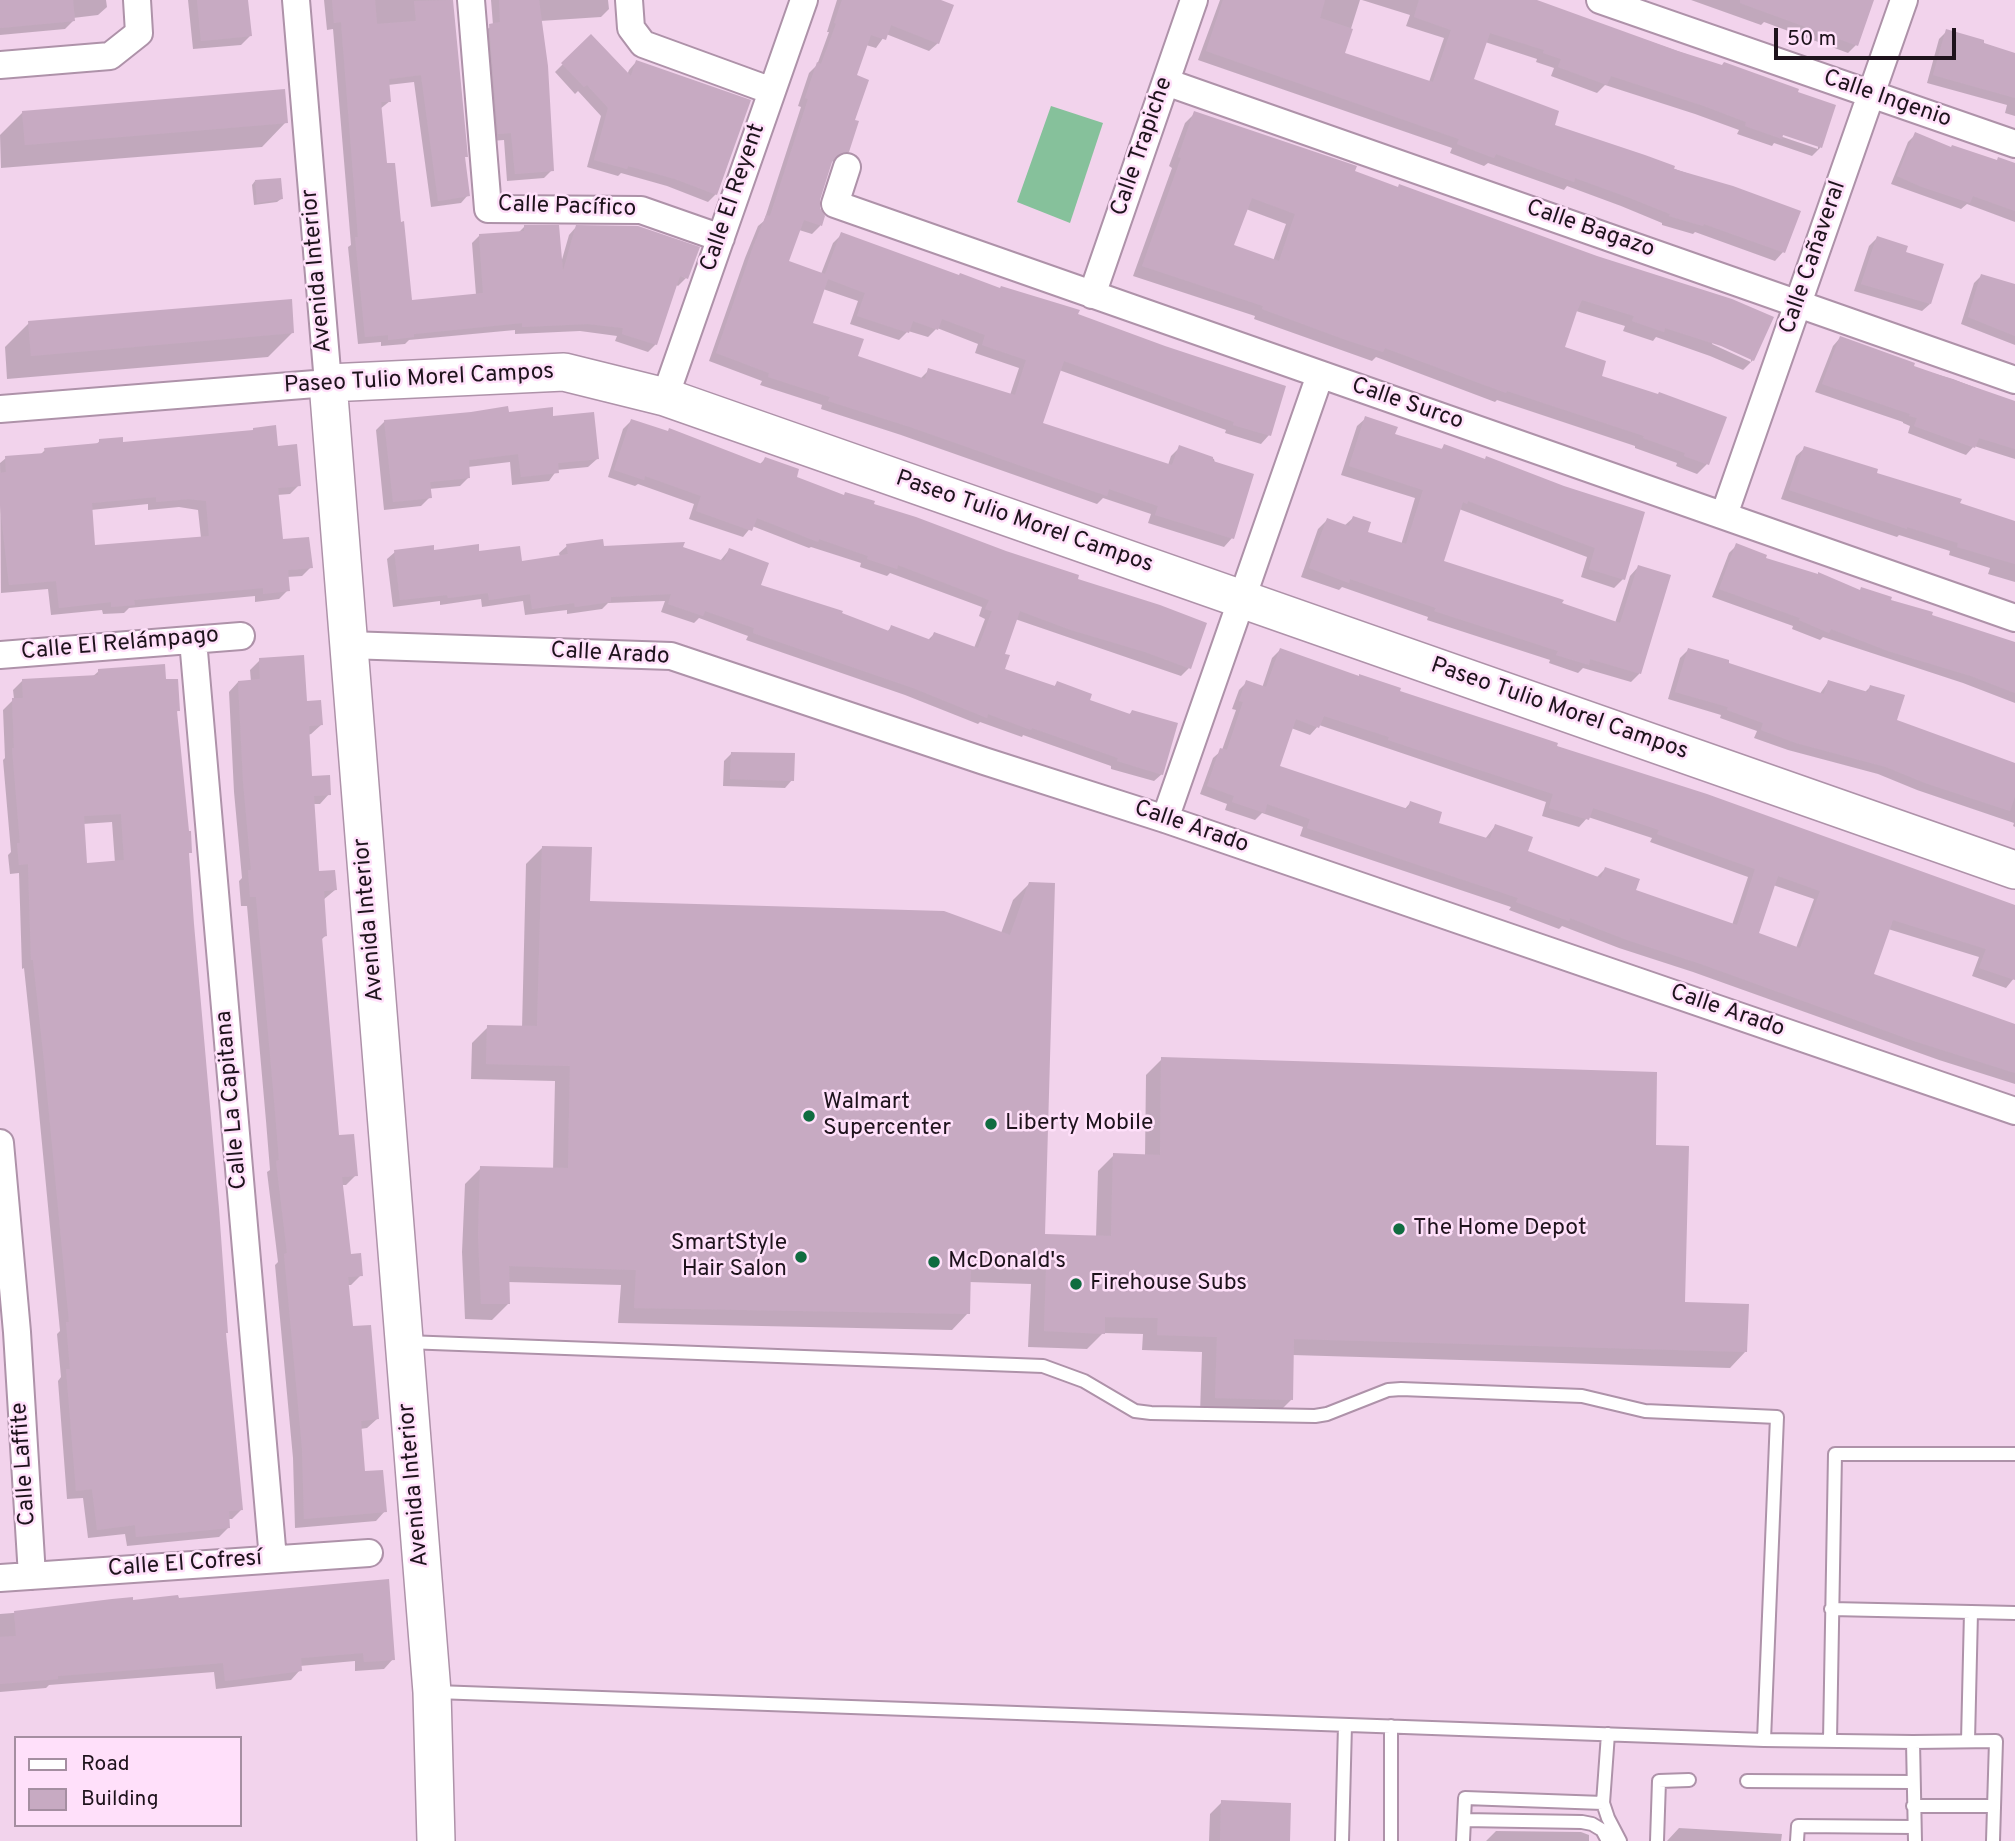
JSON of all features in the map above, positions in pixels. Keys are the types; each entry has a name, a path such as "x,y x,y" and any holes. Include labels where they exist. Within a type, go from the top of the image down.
{"street":[{"path":"0,65 110,56 139,33 137,0"},
{"name":"Avenida Interior","path":"296,0 432,1692 436,1841"},
{"name":"Calle Pacífico","path":"471,0 488,209 640,210 721,238"},
{"path":"629,0 631,28 643,44 772,91"},
{"name":"Calle El Reyent","path":"665,397 804,0"},
{"name":"Calle Trapiche","path":"1092,295 1194,0"},
{"name":"Calle Ingenio","path":"1600,0 2015,144"},
{"name":"Calle Cañaveral","path":"1724,515 1904,0"},
{"name":"Calle Bagazo","path":"1166,82 2015,380"},
{"name":"Calle Surco","path":"846,167 835,204 2015,618"},
{"name":"Paseo Tulio Morel Campos","path":"0,409 328,383 564,372 665,397 2015,870"},
{"path":"1165,819 1320,375"},
{"name":"Calle El Relámpago","path":"0,655 241,636"},
{"name":"Calle La Capitana","path":"193,640 273,1559"},
{"name":"Calle Arado","path":"348,645 671,656 1165,819 2015,1111"},
{"name":"Calle Laffite","path":"0,1143 8,1333 32,1576"},
{"name":"Calle El Cofresí","path":"0,1578 369,1553"}],"lane":[{"path":"404,1342 1032,1365 1064,1372 1128,1408 1152,1413 1315,1416 1327,1414 1388,1390 1401,1389 1582,1396 1645,1411 1777,1417 1763,1740"},
{"path":"1830,1740 1835,1454 2015,1454"},
{"path":"1831,1609 2015,1612"},
{"path":"1968,1741 1971,1612"},
{"path":"432,1692 1763,1740 1996,1741 1993,1841"},
{"path":"1342,1841 1345,1725"},
{"path":"1391,1726 1391,1841"},
{"path":"1608,1734 1603,1802 1620,1841"},
{"path":"1913,1742 1914,1841"},
{"path":"1657,1841 1659,1781 1689,1780"},
{"path":"1747,1781 1913,1782"},
{"path":"1463,1841 1465,1797 1603,1802"},
{"path":"1913,1806 1993,1806"},
{"path":"1464,1820 1582,1822 1602,1830 1608,1841"},
{"path":"1797,1841 1798,1826 1914,1827"}],"green space":[{"path":"1051,106 1103,123 1070,223 1017,202"}],"building":[{"path":"0,0 73,0 75,21 0,28"},
{"path":"197,0 248,0 252,36 201,41"},
{"path":"332,0 375,0 377,24 416,21 414,1 453,0 470,196 438,201 421,75 389,79 391,102 381,102 387,163 395,163 412,300 483,293 479,234 524,231 524,225 559,225 563,271 576,225 638,226 700,247 688,279 680,276 657,345 622,334 623,328 588,324 522,327 522,323 414,334 414,337 388,340 388,335 365,337 355,237 358,237 341,22 334,23"},
{"path":"499,0 539,0 548,66 554,171 515,174 511,133 498,134 489,24 500,22"},
{"path":"842,0 941,0 954,5 939,44 891,25 886,40 871,35 857,75 869,80 855,120 859,121 849,152 837,155 832,162 820,200 820,208 825,216 822,226 804,220 789,261 825,274 841,232 959,275 960,273 1000,288 1001,286 1080,310 1078,314 1286,386 1271,436 1233,425 1234,422 1064,361 1043,423 1172,465 1179,445 1213,457 1213,461 1254,474 1234,539 1155,515 1158,506 1109,489 1107,496 828,401 830,397 768,377 769,373 716,353 753,247 766,215 770,216 808,99 805,98 817,62 821,64 836,24 834,23","holes":["828,279 865,293 857,316 909,333 913,321 938,330 942,319 985,335 982,345 1026,360 1015,395 928,368 925,379 858,356 864,339 813,323"]},
{"path":"1223,0 1325,0 1320,18 1353,29 1345,53 1433,82 1451,30 1414,17 1419,0 1537,0 1678,51 1722,65 1724,62 1836,105 1822,148 1783,135 1782,139 1745,126 1746,122 1704,106 1611,76 1607,85 1558,67 1561,59 1543,53 1544,50 1490,33 1474,79 1559,111 1555,125 1675,166 1674,169 1733,186 1801,211 1785,253 1704,224 1703,226 1669,216 1670,214 1575,178 1574,182 1496,154 1494,158 1457,144 1459,139 1206,51"},
{"path":"1740,0 1874,0 1858,46 1740,3"},
{"path":"1946,29 2015,53 2015,98 1933,75"},
{"path":"591,34 631,76 636,60 751,100 717,195 675,179 594,160 608,108 561,63"},
{"path":"285,89 288,123 25,145 22,111"},
{"path":"1194,111 1357,166 1355,171 1398,187 1399,184 1597,256 1732,299 1774,317 1754,361 1721,346 1665,328 1664,332 1632,321 1634,316 1582,300 1577,311 1565,347 1606,361 1602,376 1658,394 1659,392 1727,417 1709,465 1643,438 1644,436 1507,391 1506,393 1385,348 1383,352 1346,340 1262,309 1263,306 1142,266 1181,158 1178,157","holes":["1252,198 1295,214 1279,261 1234,245"]},
{"path":"1915,132 1951,147 1952,145 2015,163 2015,211 1973,196 1970,203 1897,176"},
{"path":"281,178 283,199 257,203 255,180"},
{"path":"1877,236 1908,246 1906,252 1944,264 1931,304 1861,284"},
{"path":"1981,274 2015,284 2015,336 1968,317"},
{"path":"292,299 294,333 31,356 28,321"},
{"path":"1840,336 1915,363 1914,366 2015,401 2015,449 1979,438 1975,448 1914,426 1917,418 1909,416 1910,414 1822,384"},
{"path":"508,406 509,412 553,407 553,416 594,412 599,459 558,463 559,473 521,477 518,454 469,460 470,478 430,482 432,498 393,502 384,420"},
{"path":"1365,416 1398,427 1395,434 1442,449 1444,444 1485,459 1486,456 1564,486 1645,512 1625,580 1589,569 1595,548 1468,501 1467,504 1463,502 1444,561 1564,600 1562,603 1620,623 1638,565 1671,575 1641,674 1590,659 1589,665 1556,655 1558,651 1434,611 1436,608 1350,579 1349,583 1309,568 1327,518 1349,526 1353,516 1371,522 1368,532 1406,544 1423,490 1349,466"},
{"path":"631,419 668,431 669,428 762,464 765,457 799,469 797,477 844,495 845,492 875,501 874,504 1079,575 1078,579 1207,623 1191,669 1020,611 1005,654 1010,655 1005,669 1055,686 1057,681 1092,694 1090,700 1130,714 1132,710 1178,723 1163,775 1117,761 1118,758 1032,728 1031,730 988,714 987,718 913,688 753,633 754,628 705,611 703,616 668,604 671,594 611,597 611,602 575,607 574,603 532,609 530,594 489,600 488,593 400,600 394,550 434,545 434,550 479,544 479,551 520,546 522,561 568,554 566,544 603,539 604,546 685,542 683,547 724,561 729,548 769,563 761,585 843,611 842,613 889,631 891,625 931,640 934,632 978,648 992,611 985,609 989,600 898,565 897,569 867,559 868,556 819,539 818,542 757,518 752,531 696,511 701,496 645,476 644,480 614,470"},
{"path":"276,425 278,446 297,444 301,486 278,488 283,539 309,537 313,568 288,570 290,591 263,594 263,588 134,600 135,605 111,607 111,602 59,608 56,581 9,585 0,506 0,473 6,472 5,456 45,453 44,448 99,443 99,439 123,437 123,442","holes":["156,497 156,502 189,499 206,501 209,536 95,545 92,503"]},
{"path":"1804,446 1878,469 1877,473 1962,499 1960,503 2015,521 2015,564 1957,547 1958,543 1789,490"},
{"path":"1736,543 1767,555 1766,558 1818,572 1860,590 1861,587 1892,597 1891,600 1933,612 1932,615 2015,642 2015,693 1831,629 1829,633 1799,620 1800,618 1719,589"},
{"path":"1280,648 1558,743 1557,746 1707,794 2015,905 2015,980 1979,968 1986,949 1893,920 1874,974 2015,1024 2015,1073 1914,1041 1570,918 1569,921 1516,902 1518,898 1307,828 1310,819 1267,804 1265,813 1232,802 1234,796 1207,786 1220,748 1227,750 1243,702 1239,701 1246,680 1266,687","holes":["1324,716 1553,794 1549,808 1589,820 1593,808 1659,830 1657,834 1755,869 1737,925 1636,890 1640,879 1605,867 1601,878 1528,851 1533,837 1495,824 1490,839 1439,823 1442,812 1410,801 1408,809 1280,766 1296,719 1319,728","1778,876 1820,891 1800,948 1759,933"]},
{"path":"1688,648 1824,694 1828,680 1868,692 1870,685 1905,695 1897,720 2015,763 2015,796 2010,811 1886,767 1796,743 1761,730 1763,723 1727,710 1728,707 1675,692"},
{"path":"304,655 307,701 321,700 323,725 309,726 312,776 330,775 331,795 314,796 319,871 335,870 337,890 324,891 327,936 322,937 339,1135 354,1134 358,1176 342,1177 351,1254 361,1253 363,1276 348,1277 353,1326 371,1325 379,1419 361,1421 365,1471 383,1470 387,1512 304,1519 302,1448 284,1254 287,1253 276,1161 279,1160 275,1111 256,897 250,897 248,870 251,870 238,681 260,679 259,658"},
{"path":"165,664 166,679 178,679 180,711 177,711 191,831 192,853 189,853 194,924 219,1209 226,1333 243,1510 229,1511 230,1528 136,1537 135,1525 97,1530 92,1489 76,1491 66,1369 70,1369 66,1322 69,1322 44,1061 31,960 28,864 19,865 17,843 20,843 12,748 12,698 23,698 22,679 98,675 98,669","holes":["121,814 124,860 87,863 84,816"]},
{"path":"731,752 795,753 794,781 730,779"},
{"path":"542,846 592,847 590,901 944,911 1010,935 1029,882 1055,883 1045,1234 1111,1236 1113,1153 1160,1155 1161,1057 1657,1072 1656,1145 1689,1146 1685,1302 1749,1304 1747,1352 1294,1339 1293,1400 1215,1398 1217,1337 1157,1335 1158,1318 1105,1317 1105,1334 1044,1331 1046,1269 971,1266 970,1314 634,1308 636,1270 509,1266 510,1304 481,1304 478,1235 480,1166 568,1168 570,1066 486,1064 487,1025 537,1026"},
{"path":"389,1579 395,1660 364,1662 363,1653 301,1658 302,1671 225,1681 223,1663 58,1676 58,1679 0,1684 0,1637 16,1636 14,1611 133,1597 133,1600 178,1595 179,1598"},
{"path":"1221,1800 1291,1803 1290,1841 1220,1841"}],"place":[{"name":"Walmart Supercenter","path":"809,1116"},
{"name":"Liberty Mobile","path":"991,1124"},
{"name":"The Home Depot","path":"1399,1229"},
{"name":"SmartStyle Hair Salon","path":"801,1257"},
{"name":"McDonald's","path":"934,1262"},
{"name":"Firehouse Subs","path":"1076,1284"}]}
